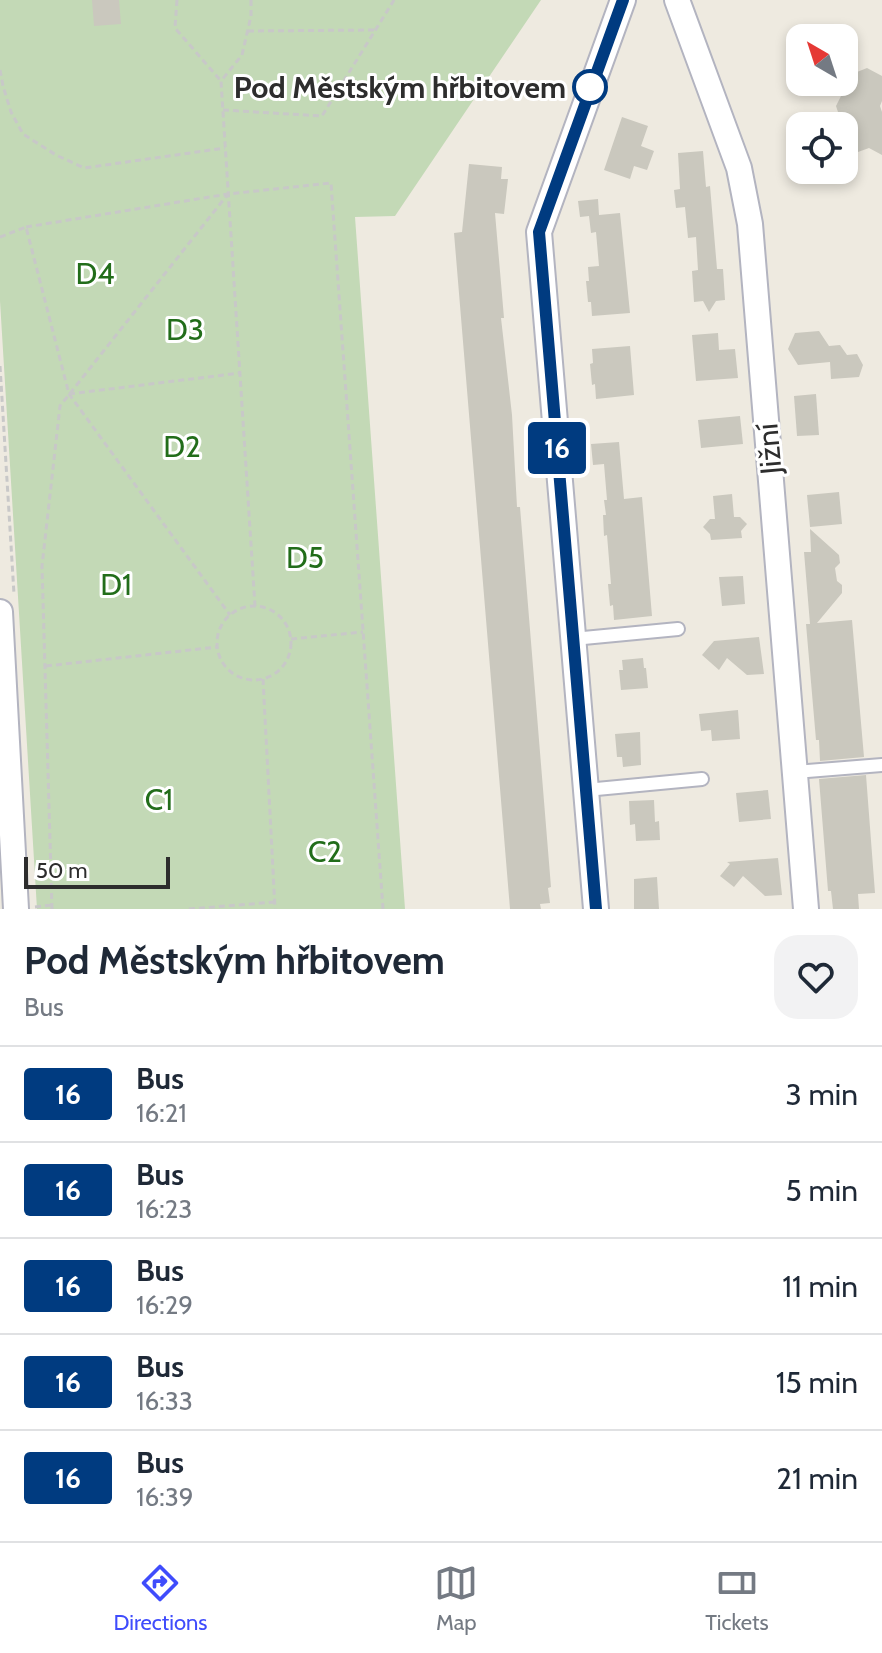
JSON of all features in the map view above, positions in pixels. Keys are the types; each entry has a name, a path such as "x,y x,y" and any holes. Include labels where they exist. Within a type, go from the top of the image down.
{"street":[{"path":"596,909 539,232 623,0"},
{"name":"Jižní","path":"677,0 739,168 750,224 806,909"},
{"path":"0,612 34,908"}],"lane":[{"path":"573,639 678,629"},
{"path":"795,772 882,765"},
{"path":"586,790 702,779"}],"path":[{"path":"177,0 175,28 221,81 255,606"},
{"path":"221,81 242,55 251,16 251,0"},
{"path":"223,110 322,116 394,0"},
{"path":"248,31 375,30"},
{"path":"0,70 11,112 23,134 84,168 225,148"},
{"path":"0,237 26,227 228,194 331,183 383,909"},
{"path":"34,908 45,666 42,566 60,406 228,194"},
{"path":"26,227 69,394 230,615"},
{"path":"69,394 240,373"},
{"path":"255,606 279,615 291,639 289,656 279,671 254,680 237,676 223,664 217,647 220,630 230,615 255,606"},
{"path":"291,639 364,632"},
{"path":"45,666 217,647"},
{"path":"263,679 275,909"},
{"path":"189,909 275,902"}],"green space":[{"path":"0,0 541,0 395,216 355,217 405,909 37,909 0,301"}],"building":[{"path":"92,0 119,0 121,24 94,26"},
{"path":"867,68 882,76 882,155 869,148 858,152 858,112 838,112 836,106 841,96 858,96 858,72"},
{"path":"622,117 648,126 641,146 654,151 647,170 634,166 630,179 604,170"},
{"path":"703,151 706,187 710,186 717,269 723,269 725,300 716,301 709,312 703,301 694,302 692,271 698,270 696,237 688,238 685,207 676,208 674,190 680,189 678,153"},
{"path":"469,164 502,167 501,179 508,179 504,214 495,213 504,318 501,318 512,415 517,507 520,507 551,887 548,888 550,903 540,904 541,909 510,909 454,233 462,232"},
{"path":"598,199 599,215 620,213 630,313 592,316 591,302 588,302 588,267 599,266 596,232 591,233 589,216 580,217 578,201"},
{"path":"819,331 829,346 840,345 847,355 857,354 863,365 859,377 831,379 830,362 798,365 788,349 795,333"},
{"path":"718,333 719,350 735,349 738,378 696,381 692,335"},
{"path":"630,346 634,395 596,399 590,364 593,363 592,349"},
{"path":"816,394 819,435 797,436 794,396"},
{"path":"740,416 743,444 701,448 698,420"},
{"path":"619,442 624,499 642,497 652,616 614,620 608,584 611,584 607,535 604,536 604,500 607,500 604,464 593,465 591,444"},
{"path":"839,492 842,524 810,527 807,495"},
{"path":"732,494 734,517 740,517 747,524 741,531 742,538 711,540 703,527 710,519 715,519 713,496"},
{"path":"810,529 839,555 840,563 835,568 842,593 817,623 852,620 864,757 820,761 806,624 810,624 804,552 811,552"},
{"path":"743,576 745,604 722,606 719,577"},
{"path":"759,637 764,674 747,675 727,658 719,670 702,655 714,641"},
{"path":"643,658 648,688 621,690 619,670 623,670 622,660"},
{"path":"738,710 740,739 712,741 711,730 701,731 699,714"},
{"path":"640,732 641,765 623,767 622,757 617,757 615,734"},
{"path":"866,775 875,893 858,894 859,909 833,909 831,891 828,891 819,779"},
{"path":"768,790 771,819 739,822 736,793"},
{"path":"654,800 660,840 636,841 635,824 630,825 629,801"},
{"path":"778,858 782,895 765,896 743,876 734,887 720,876 730,864 727,862"},
{"path":"657,877 659,909 634,909 634,879"}],"bus line":[{"name":"16","path":"596,909 539,232 623,0"}],"place":[{"name":"Pod Městským hřbitovem","path":"590,87"}],"park label":[{"name":"D4","path":"95,273"},
{"name":"D3","path":"185,329"},
{"name":"D2","path":"182,446"},
{"name":"D5","path":"305,557"},
{"name":"D1","path":"116,584"},
{"name":"C1","path":"159,799"},
{"name":"C2","path":"325,851"}]}
